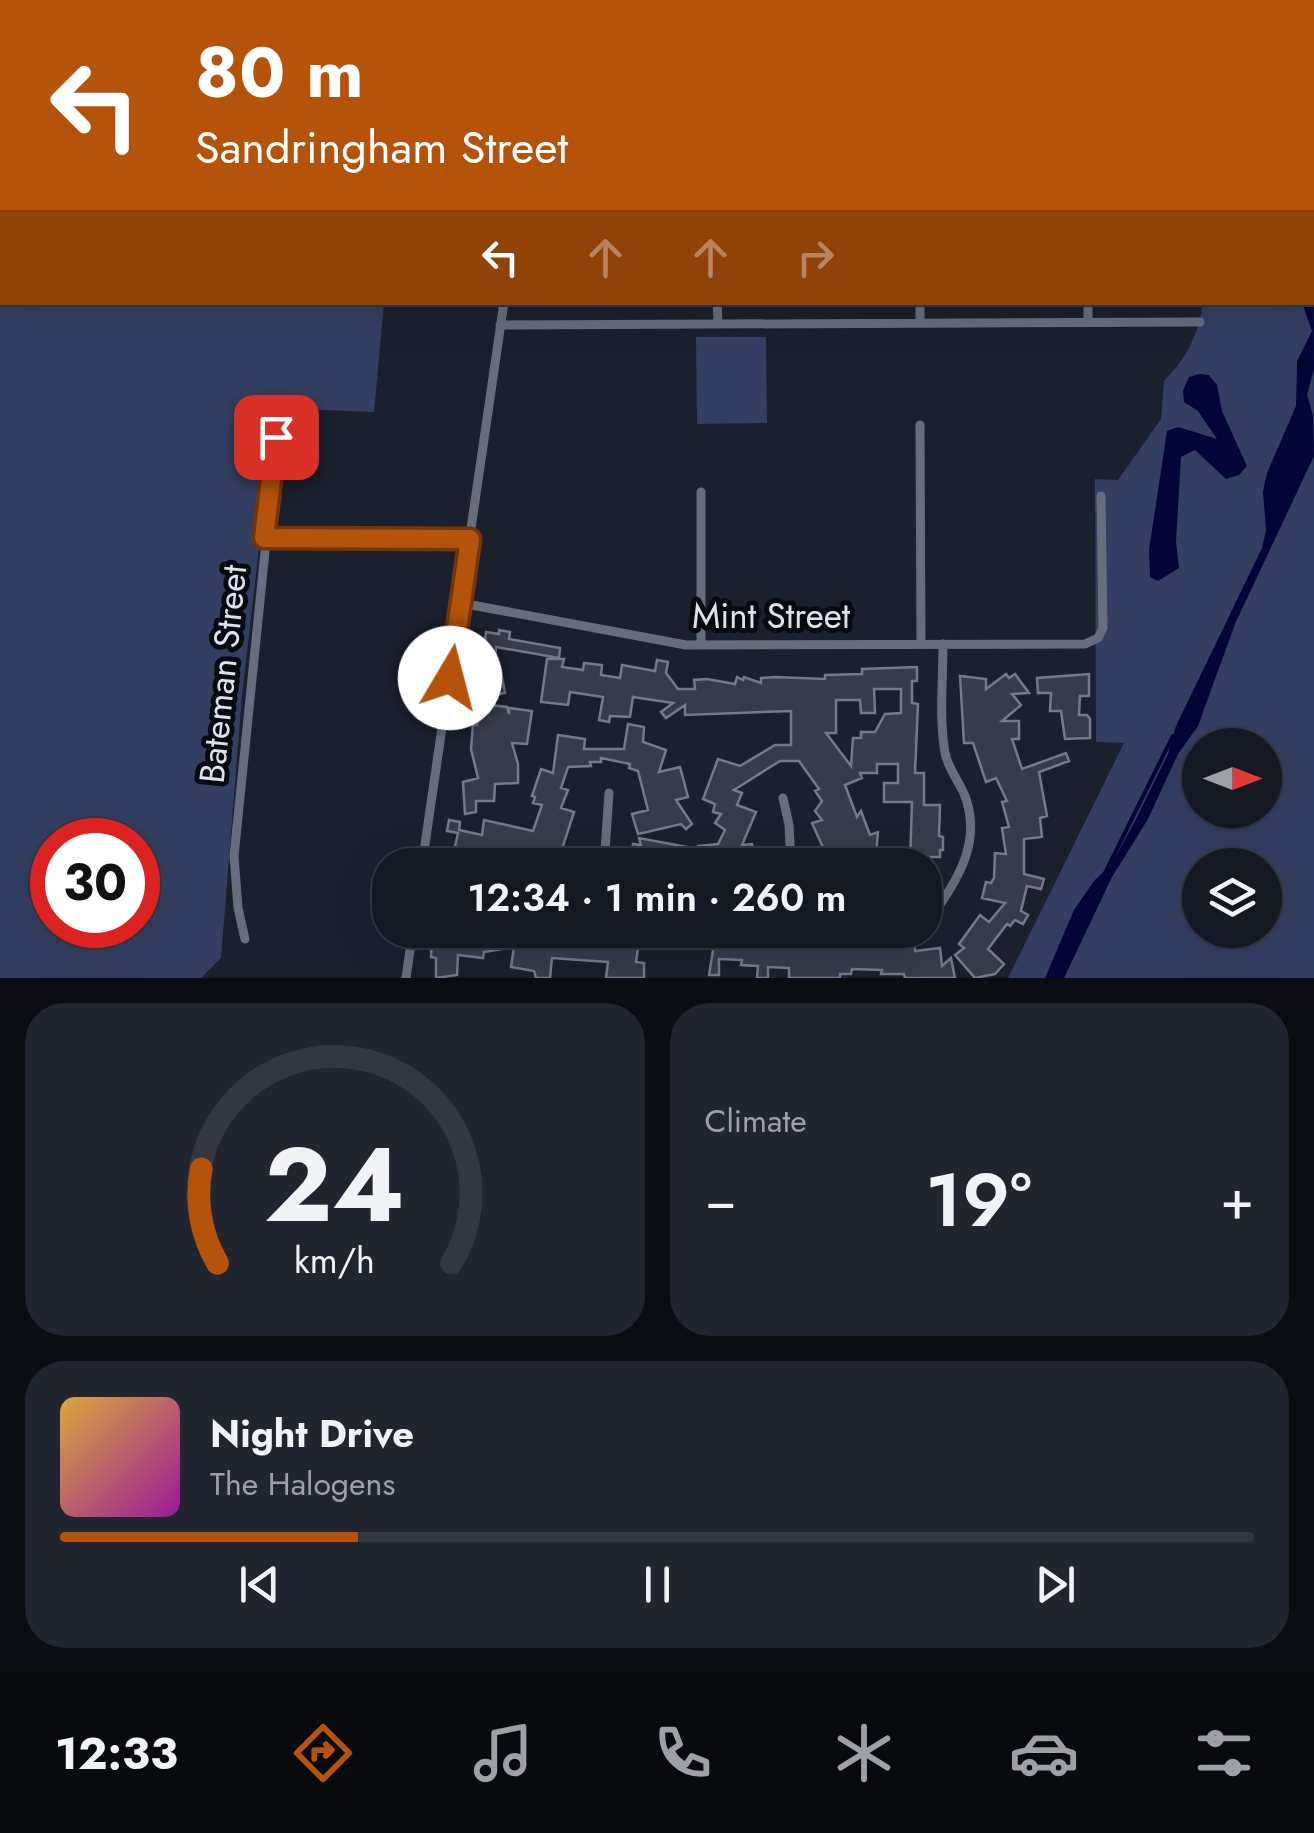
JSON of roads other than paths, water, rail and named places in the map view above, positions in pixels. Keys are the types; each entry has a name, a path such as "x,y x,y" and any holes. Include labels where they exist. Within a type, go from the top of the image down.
{"street":[{"path":"425,848 503,305"},
{"path":"717,305 718,323"},
{"path":"920,305 920,321"},
{"path":"1088,305 1088,322"},
{"path":"500,325 1200,322"},
{"name":"Bateman Street","path":"245,939 234,856 264,538 280,414"},
{"path":"920,425 921,644"},
{"path":"701,492 702,645"},
{"name":"Mint Street","path":"461,603 686,645 1085,644 1098,638 1103,628 1101,496"},
{"path":"264,538 470,539"},
{"path":"942,902 966,858 972,832 966,799 948,767 943,739 943,644"},
{"path":"605,848 609,793"},
{"path":"783,798 790,848"},
{"path":"406,978 410,948"}],"waterway":[{"path":"1106,871 1173,736"}]}
